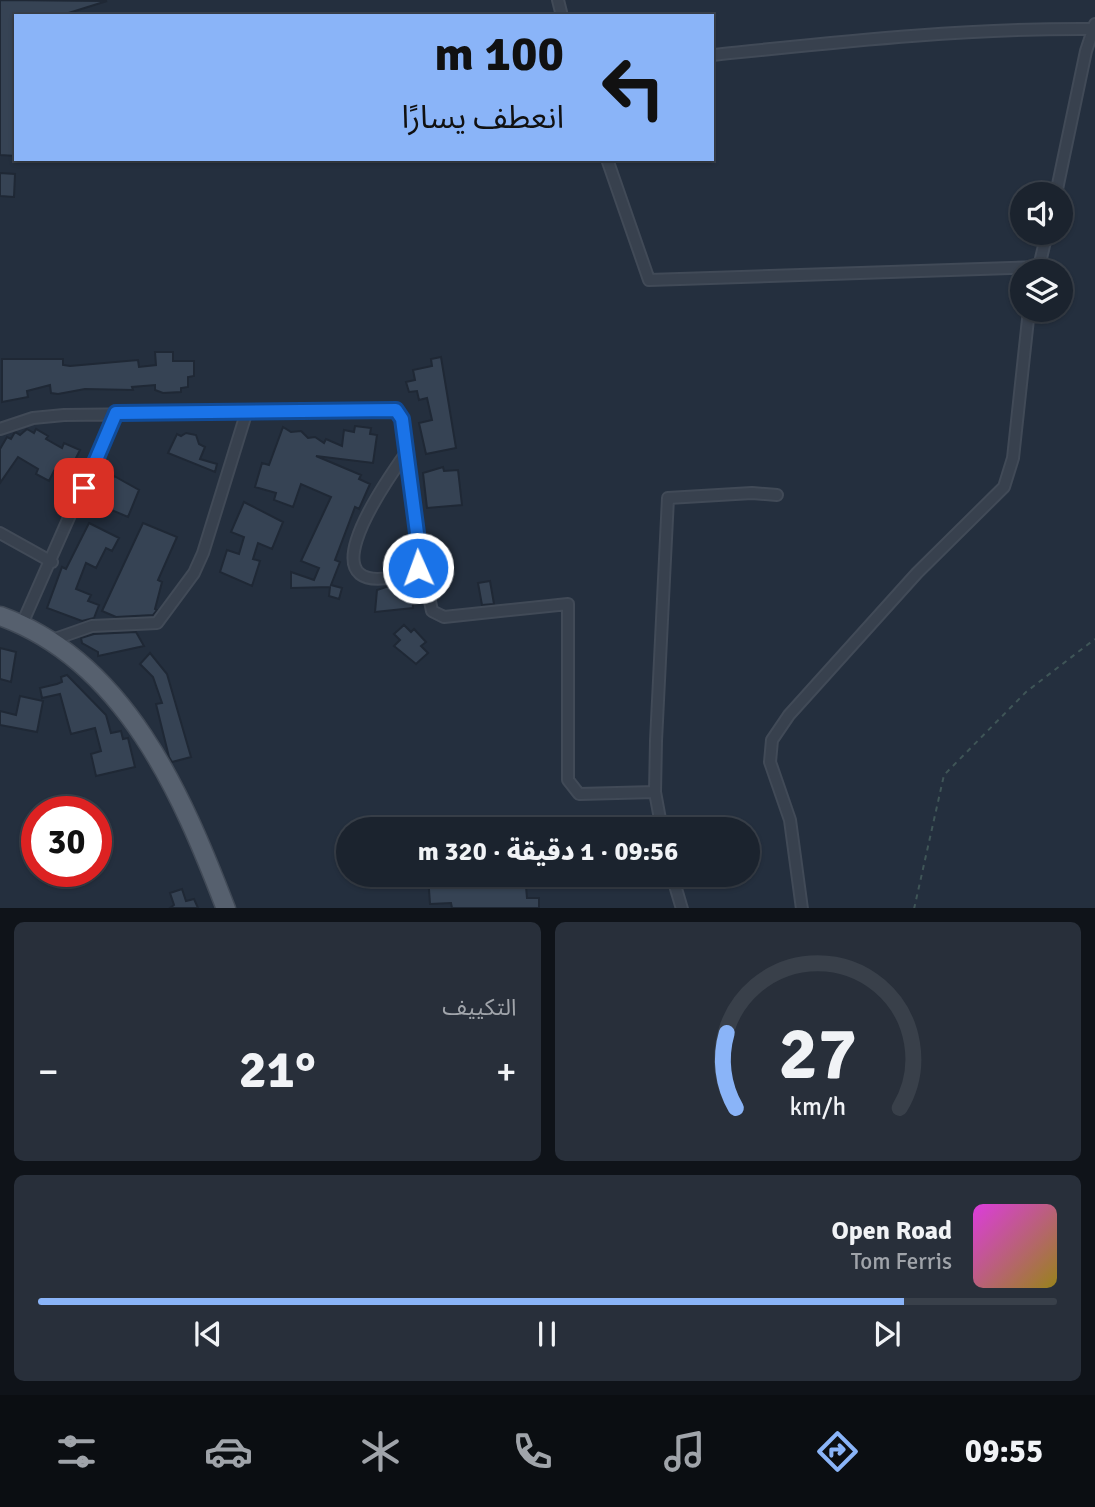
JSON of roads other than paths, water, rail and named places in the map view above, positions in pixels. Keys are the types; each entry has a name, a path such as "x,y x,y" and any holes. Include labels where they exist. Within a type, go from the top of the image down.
{"main road":[{"path":"0,616 52,640 97,677 129,715 158,760 190,820 226,908"}],"street":[{"path":"714,55 953,32 1094,27 1059,182"},
{"path":"608,161 649,280 1010,270"},
{"path":"802,908 790,820 770,762 772,740 789,715 916,573 1004,488 1013,458 1028,322"},
{"path":"0,429 33,418 116,413 246,414 396,410 401,416 420,556 418,568 406,574 365,577 355,569 353,563 357,540 378,493 406,453"},
{"path":"22,624 52,562 116,413"},
{"path":"52,640 92,626 157,623 194,573 203,553 246,414"},
{"path":"660,817 655,792 668,498 777,495"},
{"path":"0,533 52,562"},
{"path":"426,582 432,611 444,617 568,604 568,780 579,794 655,792"},
{"path":"676,887 682,908"}]}
